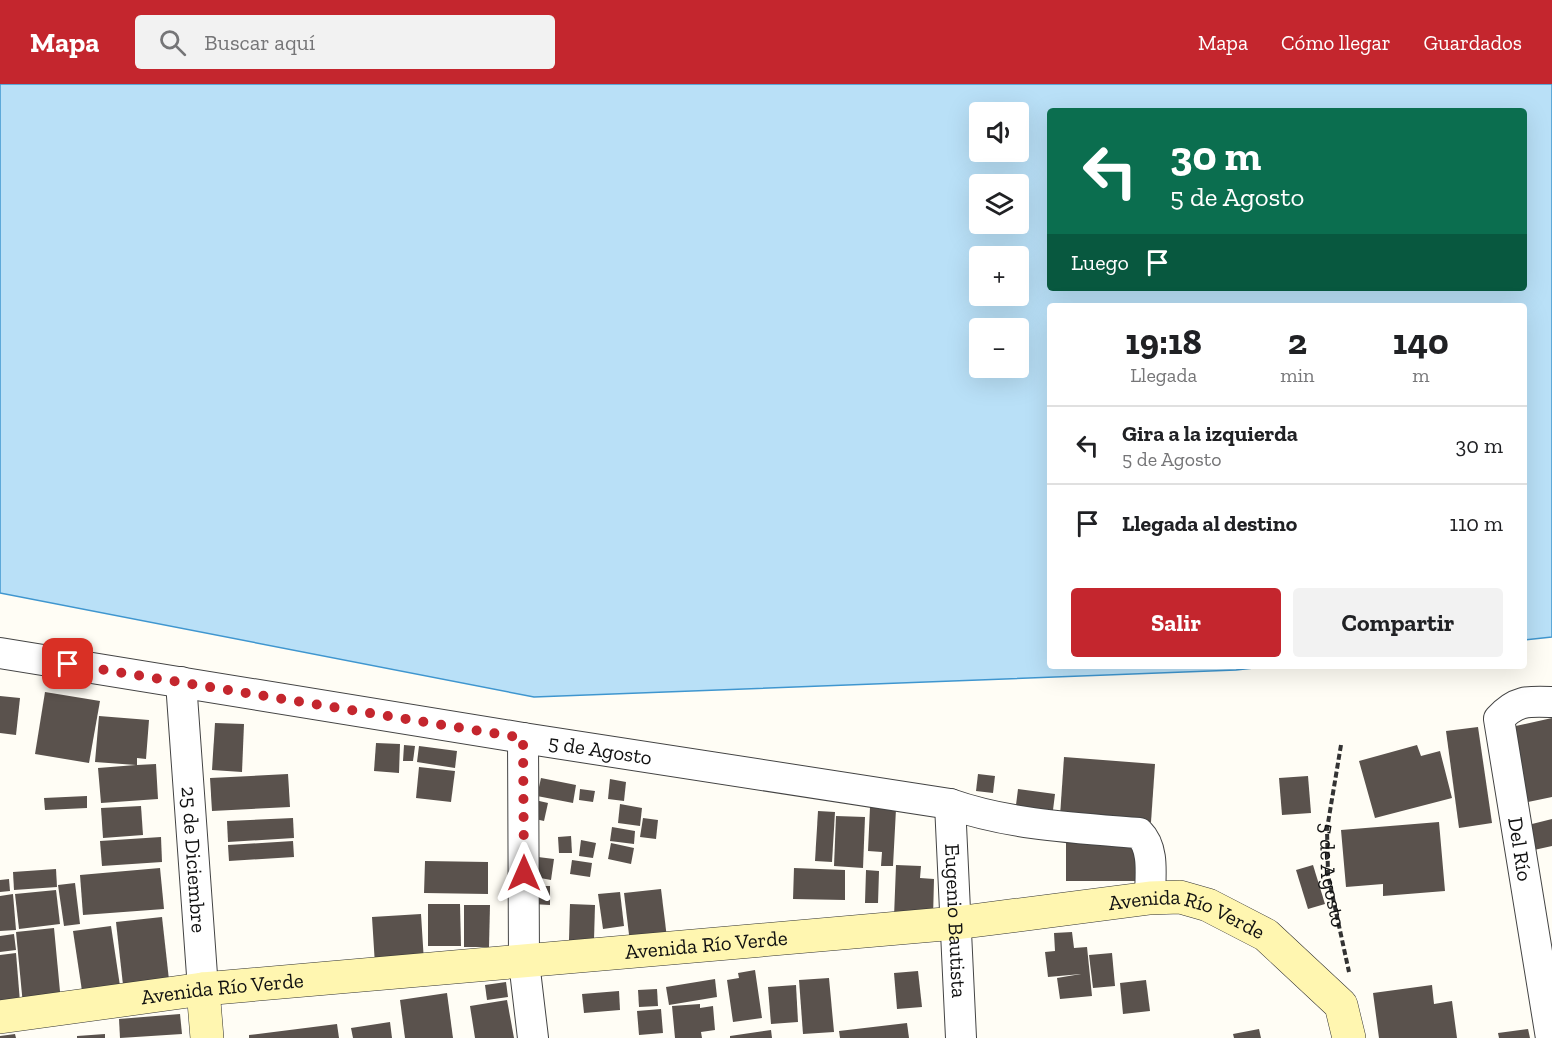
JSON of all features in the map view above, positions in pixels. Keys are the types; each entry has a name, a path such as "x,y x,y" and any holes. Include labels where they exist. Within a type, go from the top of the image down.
{"main road":[{"name":"Avenida Río Verde","path":"0,1017 203,989 956,922 1150,898 1180,897 1208,905 1266,935 1341,1005"},
{"name":"25 de Diciembre","path":"203,989 207,1038"},
{"path":"1341,1005 1349,1038"}],"street":[{"name":"5 de Agosto","path":"0,653 523,738 950,804 972,812 1050,825 1139,832 1147,841 1150,856 1150,898"},
{"name":"25 de Diciembre","path":"181,682 203,989"},
{"name":"Del Río","path":"1551,1038 1499,719 1508,709 1526,701 1552,702"},
{"path":"523,738 524,962 533,1038"},
{"name":"Eugenio Bautista","path":"950,804 960,1038"}],"path":[{"name":"5 de Agosto","path":"1341,745 1327,829 1328,875 1350,969 1341,1005"}],"water":[{"path":"0,84 1552,84 1552,637 1527,640 1527,303 1047,303 1047,669 1245,669 534,697 0,593"}],"building":[{"path":"45,692 100,701 89,763 35,754"},
{"path":"0,696 20,698 16,735 0,733"},
{"path":"99,716 149,720 146,759 137,758 137,765 156,764 158,799 101,803 98,768 136,765 95,762"},
{"path":"1552,718 1552,797 1528,802 1511,727"},
{"path":"215,723 244,724 242,772 212,770"},
{"path":"1478,727 1492,823 1459,828 1446,731"},
{"path":"376,743 400,744 399,773 374,771"},
{"path":"404,745 415,746 413,761 403,761"},
{"path":"1417,745 1421,756 1440,751 1452,798 1375,818 1359,761"},
{"path":"419,746 457,751 455,768 417,762"},
{"path":"1064,757 1155,764 1151,822 1060,816"},
{"path":"419,767 455,771 451,802 416,798"},
{"path":"288,774 290,807 212,811 210,778"},
{"path":"978,774 995,776 993,793 976,791"},
{"path":"1308,776 1311,813 1282,815 1279,778"},
{"path":"541,778 576,785 573,803 537,796"},
{"path":"610,779 626,782 624,801 608,799"},
{"path":"580,789 595,791 593,802 579,800"},
{"path":"1018,789 1055,794 1052,818 1015,813"},
{"path":"87,796 87,808 45,810 44,798"},
{"path":"535,800 548,803 544,821 531,818"},
{"path":"620,804 642,808 640,826 618,823"},
{"path":"141,806 143,835 103,838 101,808"},
{"path":"870,807 896,809 893,866 881,866 882,852 868,851"},
{"path":"818,811 835,812 832,862 815,861"},
{"path":"836,816 865,817 863,868 834,866"},
{"path":"293,818 294,838 228,842 227,821"},
{"path":"643,818 658,820 656,839 640,837"},
{"path":"1552,819 1552,846 1534,850 1528,825"},
{"path":"1439,822 1445,891 1383,896 1383,884 1346,887 1341,830"},
{"path":"612,827 635,831 634,844 610,841"},
{"path":"571,836 572,853 559,853 558,837"},
{"path":"161,837 162,862 102,866 100,841"},
{"path":"581,840 596,843 593,858 579,856"},
{"path":"293,841 294,857 229,861 228,845"},
{"path":"611,843 634,848 631,864 608,859"},
{"path":"1066,843 1141,843 1142,881 1066,881"},
{"path":"538,857 554,859 551,880 535,877"},
{"path":"572,860 592,863 590,877 570,874"},
{"path":"425,861 488,862 488,894 424,893"},
{"path":"896,865 921,866 920,878 934,879 933,918 894,917"},
{"path":"1313,865 1325,904 1308,909 1296,870"},
{"path":"160,868 164,909 83,915 80,875"},
{"path":"794,868 845,870 845,900 793,899"},
{"path":"56,869 57,887 14,890 13,872"},
{"path":"866,870 879,871 878,903 865,903"},
{"path":"9,879 10,891 0,892 0,880"},
{"path":"75,883 80,924 64,926 58,885"},
{"path":"532,886 550,886 550,905 532,904"},
{"path":"661,889 667,938 630,943 624,893"},
{"path":"56,890 60,924 19,929 15,894"},
{"path":"620,892 624,926 603,929 598,894"},
{"path":"13,894 16,930 0,931 0,896"},
{"path":"428,904 460,904 461,946 428,946"},
{"path":"570,904 595,905 594,940 569,940"},
{"path":"464,905 490,905 489,947 464,947"},
{"path":"421,914 424,962 375,965 372,917"},
{"path":"162,917 169,980 123,985 116,922"},
{"path":"111,926 120,986 82,991 73,931"},
{"path":"54,928 61,1002 23,1005 16,932"},
{"path":"1072,932 1074,948 1087,947 1092,996 1060,999 1057,978 1081,974 1048,977 1045,952 1055,951 1054,933"},
{"path":"14,934 16,950 0,952 0,936"},
{"path":"16,953 20,1002 0,1004 0,955"},
{"path":"1112,953 1115,986 1093,988 1089,955"},
{"path":"755,970 762,1018 733,1022 727,980 739,978 738,973"},
{"path":"918,971 922,1007 897,1009 894,973"},
{"path":"829,978 834,1032 803,1034 799,980"},
{"path":"715,979 717,997 669,1005 666,987"},
{"path":"1146,980 1150,1011 1123,1014 1120,983"},
{"path":"506,982 508,997 487,1000 485,985"},
{"path":"796,985 798,1022 771,1024 768,987"},
{"path":"1432,985 1434,1004 1452,1001 1457,1038 1379,1038 1373,993"},
{"path":"657,989 658,1006 639,1007 638,990"},
{"path":"619,991 620,1010 584,1013 582,994"},
{"path":"447,993 453,1038 405,1038 400,1000"},
{"path":"507,1000 514,1038 475,1038 470,1006"},
{"path":"700,1004 700,1008 713,1006 715,1030 701,1032 702,1038 675,1038 672,1006"},
{"path":"661,1009 663,1033 639,1035 637,1011"},
{"path":"180,1014 182,1034 120,1038 119,1019"},
{"path":"390,1022 392,1038 353,1038 351,1028"},
{"path":"907,1023 909,1038 840,1038 839,1031"},
{"path":"337,1024 339,1038 249,1038 249,1035"},
{"path":"1259,1029 1261,1038 1234,1038 1233,1034"},
{"path":"1528,1029 1530,1038 1499,1038 1498,1033"},
{"path":"771,1030 772,1038 730,1038 730,1036"},
{"path":"15,1034 16,1038 0,1038 0,1036"},
{"path":"105,1034 105,1038 77,1038 77,1036"}],"route":[{"path":"68,664 523,738 524,873"}]}
